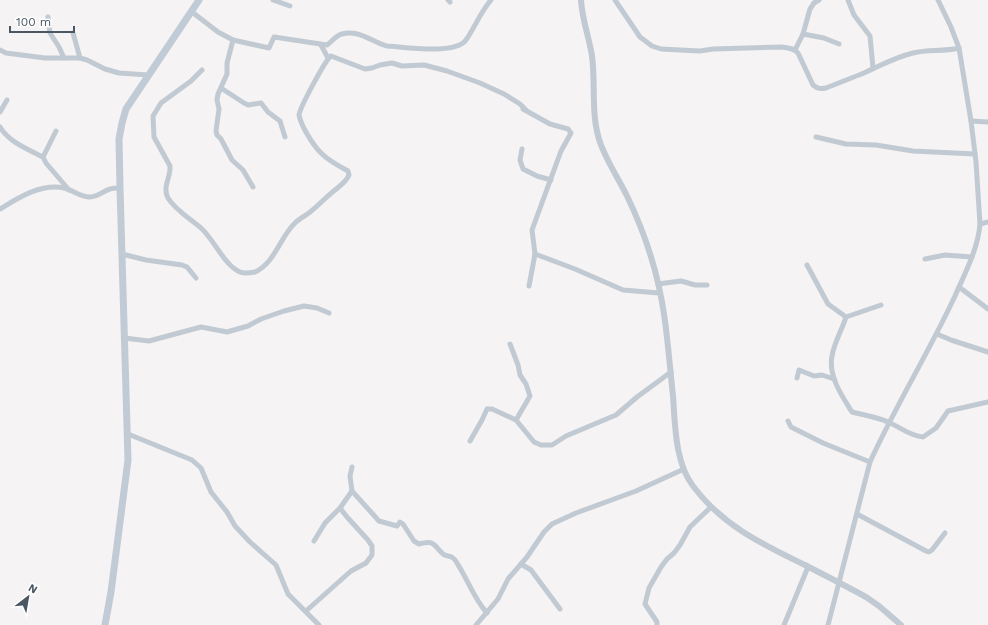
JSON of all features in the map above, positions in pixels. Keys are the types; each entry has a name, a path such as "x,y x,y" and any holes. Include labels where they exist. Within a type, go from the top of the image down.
{"main road":[{"path":"105,625 128,460 120,188 120,140 122,123 126,109 199,0"}],"street":[{"path":"273,0 290,6"},
{"path":"192,12 218,32 233,40 269,48 274,37 327,45 337,36 348,33 370,38 387,46 438,49 456,46 466,40 479,16 491,0"},
{"path":"581,0 592,56 594,76 594,116 600,142 608,162 626,194 641,226 658,284 664,314 671,372 676,439 684,469 692,485 711,507 739,530 839,582 879,606 900,625"},
{"path":"615,0 640,37 652,46 661,50 700,51 713,49 782,47 796,50 813,85 817,88 826,88 885,62 912,53 922,51 949,51 959,48"},
{"path":"796,50 803,34 813,1 819,0"},
{"path":"848,0 854,15 870,36 873,68"},
{"path":"828,625 870,462 937,334 972,257 980,233 975,154 959,48 938,0"},
{"path":"48,17 50,33 64,58"},
{"path":"73,33 80,58"},
{"path":"803,34 824,38 839,44"},
{"path":"233,40 227,63 227,74 217,100 219,109 216,131 232,160 243,170 253,187"},
{"path":"321,45 328,58"},
{"path":"0,50 6,53 45,58 80,58 105,69 119,73 148,75"},
{"path":"202,70 191,81 161,103 153,116 154,137 170,166 166,187 168,198 202,229 231,265 245,274 262,268 295,223 325,200 343,184 349,175 348,171 321,153 309,137 299,119 300,111 328,58 331,56 335,56 366,69 380,64 392,63 402,66 424,65 447,71 480,83 504,94 520,104 526,110"},
{"path":"221,88 244,103 261,103 268,112 280,121 285,137"},
{"path":"0,112 7,100"},
{"path":"518,106 550,124 568,129 572,133 561,152 532,230 531,236 535,254 529,286"},
{"path":"971,121 988,122"},
{"path":"0,127 7,136 17,144 42,157 70,190"},
{"path":"42,157 56,131"},
{"path":"816,137 846,144 876,145 913,151 975,154"},
{"path":"522,148 520,160 523,169 537,176 551,180"},
{"path":"0,209 19,197 35,190 56,187 70,190 82,196 94,197 110,189 120,188"},
{"path":"980,224 988,222"},
{"path":"122,254 146,260 182,265 187,267 196,278"},
{"path":"535,254 575,269 623,290 660,292"},
{"path":"925,259 945,255 972,257"},
{"path":"807,265 828,304 846,317"},
{"path":"658,284 680,281 694,285 707,285"},
{"path":"959,287 988,309"},
{"path":"846,317 881,305"},
{"path":"124,338 149,341 201,327 227,332 248,326 284,311 304,306 317,308 329,313"},
{"path":"846,317 832,356 831,364 834,379 852,412 890,423 912,435 923,436 936,428 948,411 988,402"},
{"path":"937,334 950,340 988,352"},
{"path":"510,344 520,375 526,384 530,396 516,420"},
{"path":"797,378 799,370 814,376 822,375 834,379"},
{"path":"470,441 487,409 492,409 516,420 534,442 552,445 566,436 616,415 637,397 671,372"},
{"path":"788,421 791,427 823,443 870,462"},
{"path":"128,434 197,463 201,468 212,492 227,512 235,526 250,542 276,565 288,594 319,625"},
{"path":"352,467 350,476 352,491 379,521 397,526 400,522 403,524 414,541 419,544 424,542 432,543 437,546 443,555 453,558 465,576 479,604 487,613"},
{"path":"476,625 498,599 508,579 544,532 552,524 576,513 636,491 684,469"},
{"path":"314,541 325,523 340,508 352,491"},
{"path":"657,625 657,622 644,604 649,588 667,559 684,541 690,527 711,507"},
{"path":"306,611 351,571 366,563 372,555 372,546 368,540 340,508"},
{"path":"857,514 930,552 945,533"},
{"path":"521,564 531,570 560,609"},
{"path":"784,625 808,567"}]}
